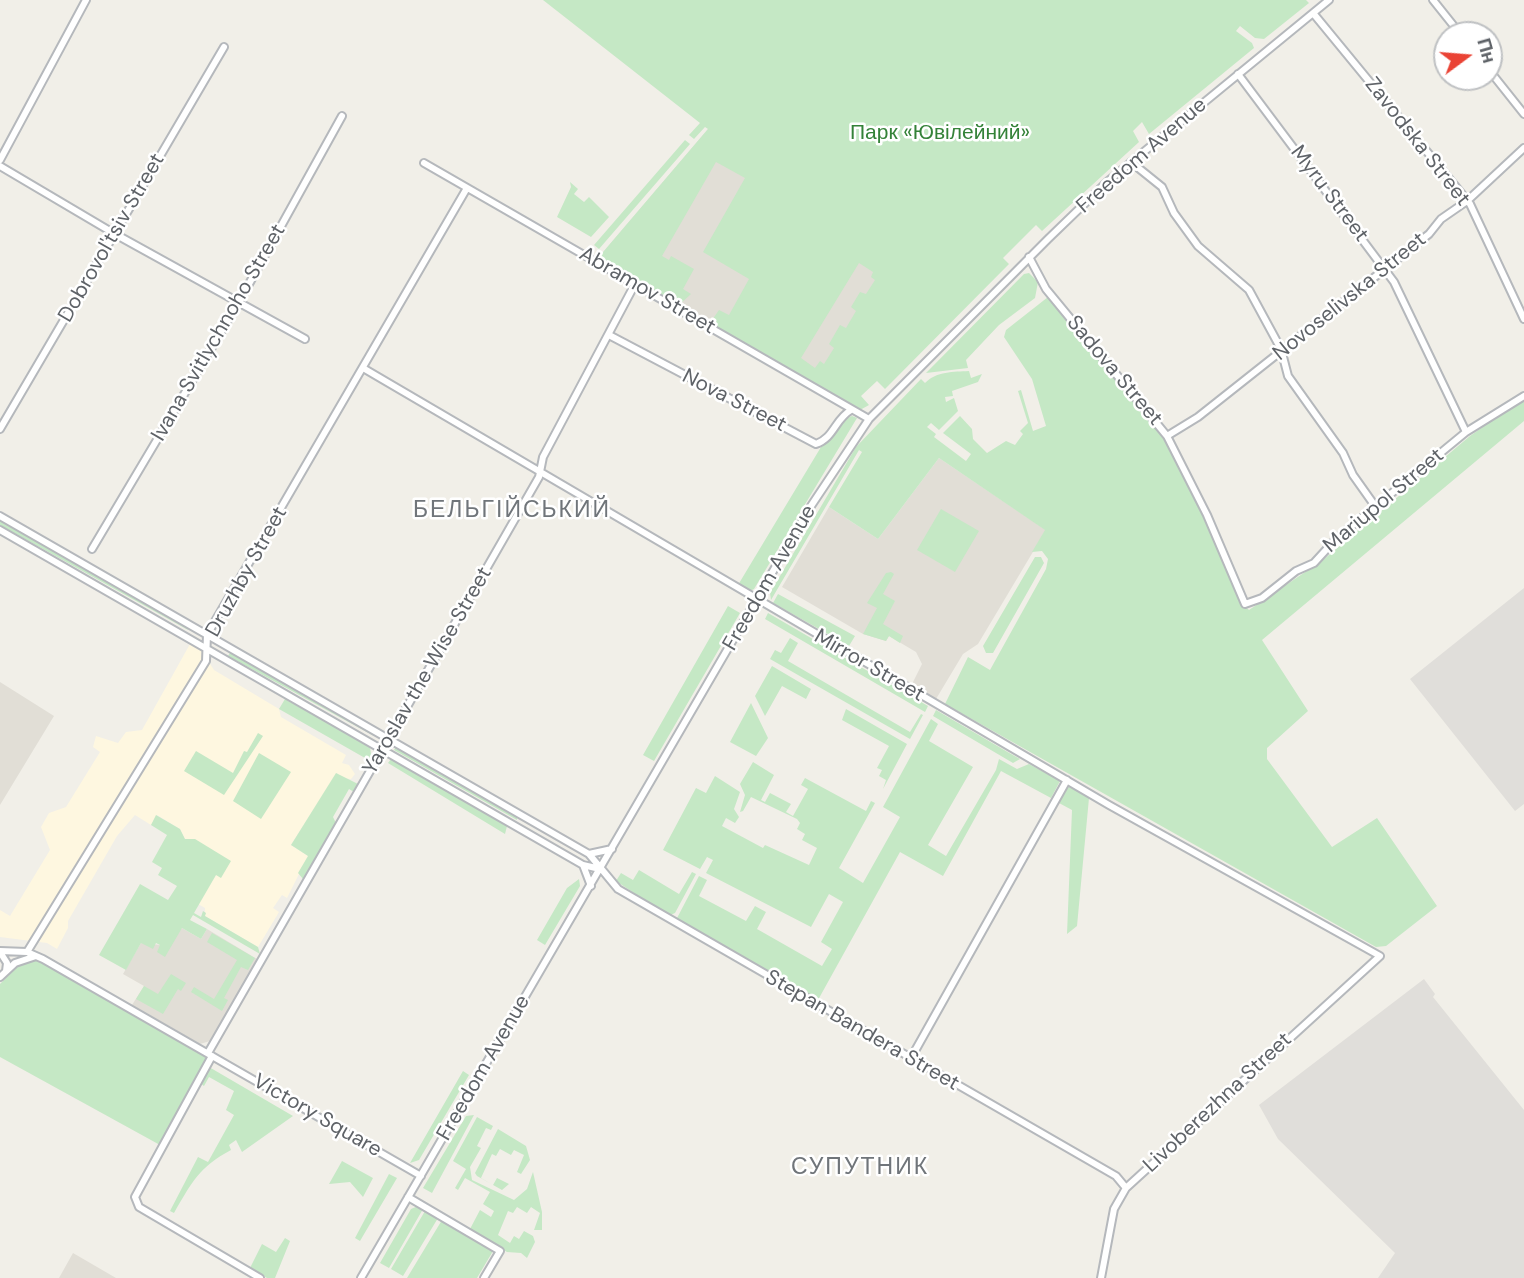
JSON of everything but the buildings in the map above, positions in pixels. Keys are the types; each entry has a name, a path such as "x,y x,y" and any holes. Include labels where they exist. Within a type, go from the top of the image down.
{"street":[{"path":"0,160 86,0"},
{"name":"Freedom Avenue","path":"361,1278 825,484 869,419 1029,257 1131,162 1329,0"},
{"path":"1433,0 1450,21"},
{"name":"Zavodska Street","path":"1313,13 1467,201 1524,319"},
{"name":"Dobrovol'tsiv Street","path":"0,429 224,47"},
{"name":"Myru Street","path":"1238,74 1385,269 1406,303 1466,432"},
{"path":"1503,88 1524,114"},
{"name":"Ivana Svitlychnoho Street","path":"92,549 239,302 342,116"},
{"name":"Novoselivska Street","path":"1167,436 1198,417 1429,234 1441,219 1467,201 1524,148"},
{"path":"1131,162 1162,187 1174,213 1198,246 1249,290 1282,351 1292,382 1343,453 1353,475 1375,506"},
{"name":"Abramov Street","path":"424,163 869,419"},
{"path":"0,166 115,234 305,339"},
{"name":"Druzhby Street","path":"27,952 206,661 209,650 207,635 467,188"},
{"name":"Sadova Street","path":"1029,257 1046,289 1167,436 1207,515 1245,604"},
{"name":"Yaroslav the Wise Street","path":"210,1054 540,471 543,457 635,284"},
{"name":"Nova Street","path":"609,335 816,444 829,438 844,415 851,410"},
{"name":"Mirror Street","path":"363,368 1066,780 1380,956"},
{"name":"Mariupol Street","path":"1245,604 1262,598 1296,571 1314,563 1336,538 1466,432 1524,396"},
{"path":"0,516 589,854 612,849"},
{"path":"0,530 583,865 600,869"},
{"path":"911,1058 1066,780"},
{"path":"513,825 519,821 519,815"},
{"path":"520,829 521,822 527,819"},
{"name":"Stepan Bandera Street","path":"589,854 618,889 1116,1176 1126,1188"},
{"path":"583,865 591,886"},
{"path":"0,952 7,963 2,975"},
{"name":"Victory Square","path":"0,952 27,952 37,956 421,1176"},
{"path":"2,975 15,963 37,956"},
{"name":"Livoberezhna Street","path":"1101,1278 1114,1209 1126,1188 1380,956"},
{"path":"210,1054 135,1197 139,1207 260,1278"},
{"path":"408,1197 500,1251 484,1278"}],"shaded area":[{"path":"708,129 898,266 829,393 598,258"},
{"path":"939,458 1046,530 978,644 963,654 936,699 912,684 922,664 916,652 889,636 886,641 863,634 782,587 829,507 878,539"},
{"path":"1524,588 1524,804 1515,811 1410,679"},
{"path":"190,644 201,650 214,670 279,709 281,717 346,755 342,763 349,765 355,774 351,779 341,778 337,773 291,845 308,856 287,898 282,895 273,908 279,912 258,947 205,916 205,908 198,904 216,875 191,840 185,839 180,829 157,815 151,825 135,815 117,836 68,921 68,928 57,949 47,943 0,937 0,910 10,916 50,850 41,827 49,813 66,807 100,752 93,747 96,736 118,743 126,732 142,730"},
{"path":"0,682 54,716 0,805"},
{"path":"182,928 201,939 207,929 257,959 210,1041 200,1044 132,1005 144,986 123,974 141,943 161,945"},
{"path":"1424,979 1435,994 1433,997 1524,1110 1524,1278 1378,1278 1395,1253 1278,1139 1259,1105"},
{"path":"73,1253 116,1278 59,1278"}],"green space":[{"name":"Парк «Ювілейний»","path":"543,0 1306,0 1309,3 1264,39 1255,38 1240,26 1236,31 1252,43 1254,48 1149,134 1142,122 1133,131 1139,142 1042,231 1036,225 1003,258 1009,264 885,389 877,381 861,396 869,405 860,410 710,323 719,310 729,315 749,279 703,252 745,178 716,162 662,256 669,260 671,256 694,269 683,289 691,294 679,305 598,258 708,129 705,127 694,139 689,135 700,123","holes":["859,263 873,272 871,277 875,280 866,294 860,292 851,307 856,311 846,328 840,325 829,344 834,348 824,364 820,361 815,368 801,358"]},
{"path":"685,140 690,144 599,249 594,245"},
{"path":"570,182 578,189 574,194 584,202 589,197 609,217 591,237 557,217 571,187"},
{"path":"1029,273 1038,282 1035,298 999,325 966,360 968,368 926,373 1024,274"},
{"path":"1048,297 1164,437 1205,516 1243,604 1249,610 1323,560 1470,436 1524,398 1524,421 1262,640 1308,711 1267,748 1267,759 1332,847 1377,818 1437,906 1386,946 1376,947 945,704 968,657 990,670 1046,569 1048,559 1042,551 1032,552 1045,530 939,458 878,539 829,507 862,452 859,450 771,600 770,593 856,447 921,379 925,383 935,376 951,372 969,371 971,378 982,374 978,382 952,391 953,396 945,397 946,402 954,398 958,411 939,430 931,423 927,427 936,434 934,437 966,461 971,454 943,433 960,416 972,429 973,439 987,453 1006,441 1015,445 1023,434 1020,431 1028,423 1018,391 1021,390 1033,431 1046,426 1032,379 1004,337 1006,330"},
{"path":"852,416 857,418 754,589 750,591 738,585 821,447 843,421"},
{"path":"941,509 979,531 955,572 917,550"},
{"path":"0,520 187,628 188,630 0,525"},
{"path":"1035,557 1041,557 1044,563 993,653 986,653 983,646"},
{"path":"886,573 894,574 883,594 895,601 883,624 903,636 900,643 889,636 886,641 863,634 877,608 867,603"},
{"path":"778,594 855,636 849,646 773,603"},
{"path":"728,606 740,613 654,761 643,755"},
{"path":"768,613 928,706 925,712 765,619"},
{"path":"790,638 798,643 788,661 910,732 921,714 923,715 910,739 770,659 775,650 781,653"},
{"path":"230,653 373,734 374,736 228,656"},
{"path":"772,666 811,689 806,699 782,686 765,716 755,696"},
{"path":"285,699 370,747 372,762 279,709"},
{"path":"751,703 768,738 756,756 730,742"},
{"path":"846,709 907,744 883,789 886,780 879,776 882,770 877,768 889,746 842,720"},
{"path":"936,710 1020,759 1013,763 933,716"},
{"path":"931,719 938,724 929,741 973,767 928,845 946,856 996,770 999,759 1017,769 1029,764 1060,781 1051,798 1001,771 943,876 900,852 818,1000 676,920 699,876 707,880 699,896 746,921 755,906 766,912 757,929 822,966 832,949 821,942 843,902 829,894 811,927 706,873 713,860 707,857 700,869 663,850 696,788 706,793 715,776 740,792 734,809 739,817 735,823 726,818 722,826 763,848 765,845 809,865 817,848 802,840 805,834 797,829 800,823 797,819 751,797 740,812 745,795 740,784 753,762 774,775 761,800 765,802 770,793 791,804 786,812 793,816 808,789 801,785 805,778 866,811 871,801 875,803 839,868 863,883 900,817 883,807"},
{"path":"258,733 263,736 224,795 184,771 196,751 233,773 244,751 247,752"},
{"path":"396,747 517,817 517,820 394,750"},
{"path":"259,753 291,772 261,819 233,801"},
{"path":"391,759 507,826 505,834 388,763"},
{"path":"336,773 358,784 354,792 349,789 333,817 336,823 303,879 298,873 308,856 291,845"},
{"path":"1069,786 1089,798 1077,926 1067,934 1072,810 1059,803"},
{"path":"156,815 180,829 185,839 195,839 231,861 221,878 216,875 194,913 201,917 203,911 205,916 258,947 260,954 193,915 190,920 207,929 201,939 182,928 165,957 157,952 160,945 156,943 153,949 141,943 126,970 99,955 140,884 168,900 177,886 158,875 162,868 152,862 167,835 151,825"},
{"path":"639,870 679,894 692,872 696,874 675,913 668,916 616,881 621,873 633,880"},
{"path":"579,879 580,886 545,945 537,940 567,888"},
{"path":"212,933 255,958 248,970 241,967 224,998 228,1000 222,1011 191,992 194,987 214,999 237,960 207,942"},
{"path":"37,960 205,1056 205,1063 160,1145 0,1057 0,984 18,966"},
{"path":"171,974 186,983 181,991 178,989 163,1014 136,999 144,986 158,994"},
{"path":"209,1067 293,1116 242,1152 236,1140 229,1145 231,1150 197,1176 174,1213 170,1211 198,1157 208,1162 234,1115 226,1110 234,1091 209,1077 204,1086 200,1083"},
{"path":"463,1071 469,1075 419,1160 410,1163"},
{"path":"474,1115 432,1193 423,1188 466,1116"},
{"path":"477,1117 493,1126 491,1130 486,1128 477,1146 481,1148 470,1167 472,1180 514,1200 527,1189 533,1172 542,1212 542,1230 534,1230 540,1213 531,1207 527,1213 517,1207 513,1213 508,1211 498,1235 510,1243 514,1236 519,1239 524,1231 533,1236 535,1242 527,1258 521,1253 507,1252 470,1229 480,1210 491,1217 494,1211 483,1204 490,1192 465,1178 458,1190 455,1188 466,1169 453,1161"},
{"path":"498,1129 526,1146 530,1160 521,1174 517,1172 524,1155 514,1150 511,1155 500,1149 496,1156 492,1154 481,1178 491,1184 477,1176 475,1173"},
{"path":"342,1161 373,1178 363,1197 350,1182 329,1184"},
{"path":"389,1174 397,1178 360,1241 355,1238"},
{"path":"497,1178 509,1184 502,1190 493,1185"},
{"path":"418,1206 423,1209 389,1268 380,1263 411,1209"},
{"path":"425,1211 438,1218 403,1276 391,1269"},
{"path":"442,1220 493,1251 477,1278 407,1278"},
{"path":"285,1238 290,1241 275,1278 267,1278 250,1268 262,1244 276,1252"}],"district":[{"name":"БЕЛЬГІЙСЬКИЙ","path":"512,511"},
{"name":"СУПУТНИК","path":"860,1168"}]}
